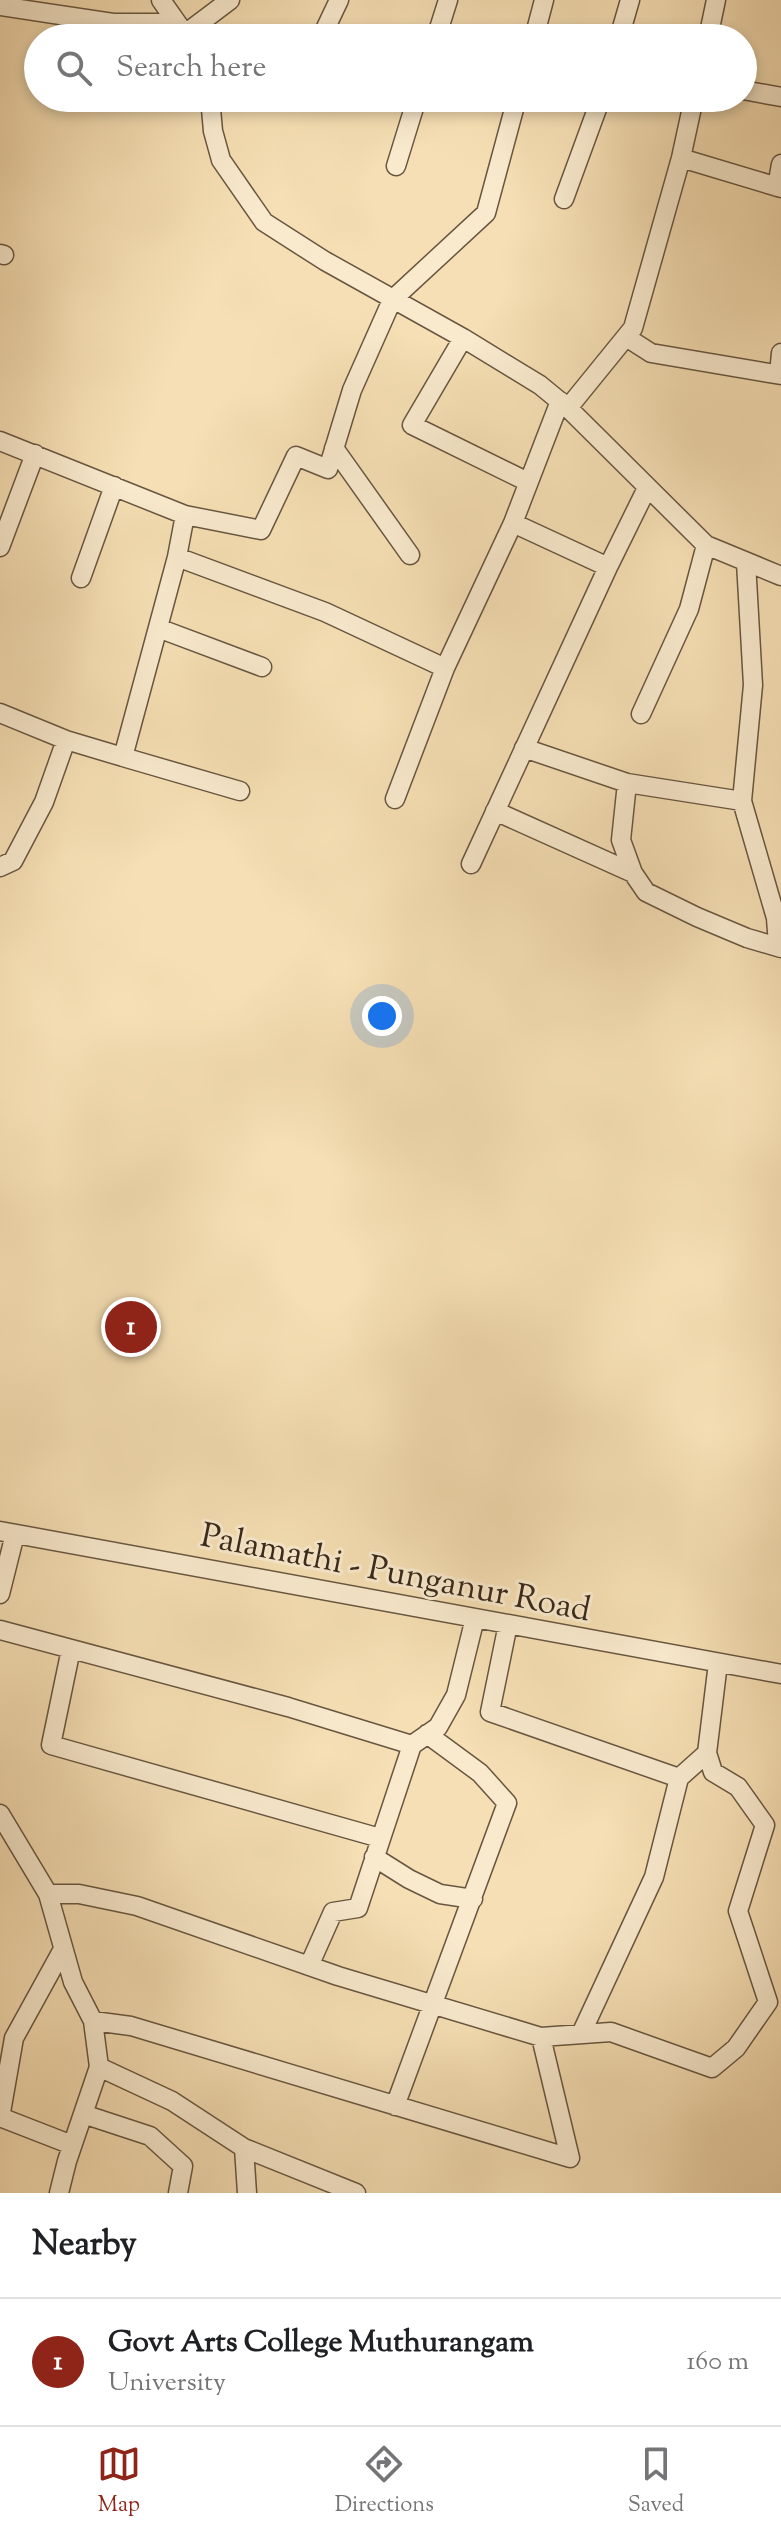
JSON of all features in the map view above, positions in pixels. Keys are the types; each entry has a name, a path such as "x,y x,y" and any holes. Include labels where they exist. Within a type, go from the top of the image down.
{"street":[{"path":"161,0 178,24"},
{"path":"195,24 230,0"},
{"path":"328,24 339,0"},
{"path":"440,24 448,0"},
{"path":"538,24 544,0"},
{"path":"623,24 630,0"},
{"path":"711,24 716,0"},
{"path":"0,6 121,24"},
{"path":"757,93 781,97"},
{"path":"211,112 221,160 264,222 325,261 540,385 564,404 706,545 781,574"},
{"path":"396,166 413,112"},
{"path":"0,441 185,515 261,530 296,456 328,469 352,390 392,300 486,213 513,112"},
{"path":"564,199 596,112"},
{"path":"395,799 445,668 513,523 564,404 633,328 691,112"},
{"path":"681,158 779,187 781,164"},
{"path":"626,337 651,353 780,374 781,353"},
{"path":"463,338 412,425 528,482"},
{"path":"334,448 410,555"},
{"path":"0,547 35,454"},
{"path":"81,578 114,486"},
{"path":"471,864 647,488"},
{"path":"123,757 177,557 185,515"},
{"path":"513,523 608,567"},
{"path":"641,714 689,609 706,545"},
{"path":"177,557 325,612 445,668"},
{"path":"627,783 621,840 633,873 646,892 747,938 780,946 776,918 742,801 753,685 746,562"},
{"path":"158,628 262,667"},
{"path":"0,713 66,740 240,791"},
{"path":"0,867 13,861 44,802 66,740"},
{"path":"524,748 627,783 742,801"},
{"path":"495,811 633,873"},
{"path":"0,1594 7,1532"},
{"name":"Palamathi - Punganur Road","path":"7,1532 781,1674"},
{"path":"309,1966 333,1912 358,1908 380,1838 419,1739 438,1727 456,1695 475,1618"},
{"path":"508,1624 490,1712 679,1778"},
{"path":"0,1630 419,1739 480,1773 507,1803 395,2106"},
{"path":"71,1649 51,1745 380,1838"},
{"path":"48,1894 79,1894 137,1906 309,1966 541,2037 611,2032 712,2068 736,2048 768,2002 738,1911 765,1825 738,1787 713,1772 707,1753 718,1663"},
{"path":"581,2034 654,1877 679,1778 707,1753"},
{"path":"3,1827 48,1894 73,1982 93,2021 99,2067 59,2193"},
{"path":"374,1857 440,1894 473,1899"},
{"path":"63,1949 14,2038 0,2118 72,2145"},
{"path":"93,2021 131,2026 570,2158 541,2037"},
{"path":"99,2067 172,2101 244,2148 356,2193"},
{"path":"83,2114 150,2136 183,2166 178,2193"},
{"path":"244,2148 247,2193"}],"place":[{"name":"Govt Arts College Muthurangam","path":"131,1327"}]}
